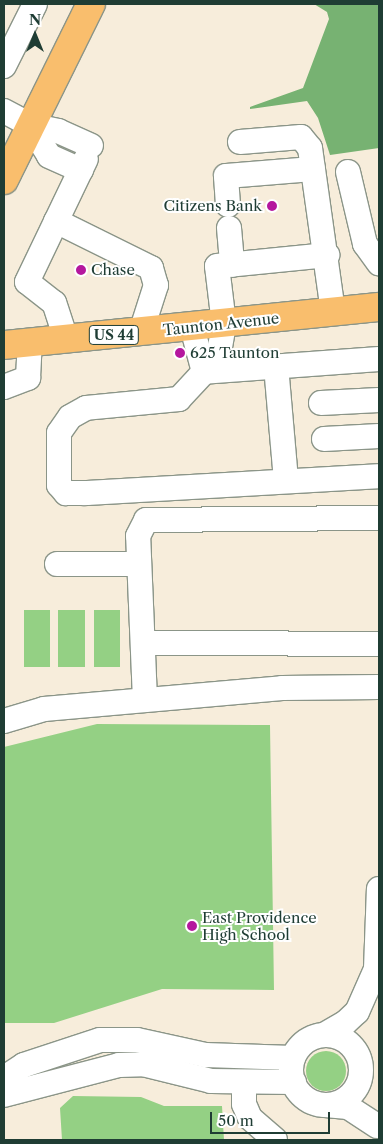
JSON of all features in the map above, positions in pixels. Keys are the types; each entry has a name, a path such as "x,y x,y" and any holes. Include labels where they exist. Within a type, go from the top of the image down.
{"main road":[{"path":"4,180 92,4"},
{"name":"Taunton Avenue","path":"35,342 379,307"},
{"path":"4,332 35,342"}],"lane":[{"path":"4,66 35,4"},
{"path":"4,111 30,125 58,131 86,158 28,282 54,303 35,342 28,378 4,387"},
{"path":"240,142 302,136 310,148 327,255 333,312"},
{"path":"313,169 226,176 229,217 225,265 224,324 210,371 180,399 86,408 70,417 59,433 59,484 66,493 86,493 379,476"},
{"path":"348,172 365,244 379,263"},
{"path":"56,221 152,268 156,284 141,332"},
{"path":"225,265 327,255"},
{"path":"192,327 210,371"},
{"path":"210,371 379,358"},
{"path":"276,366 286,480"},
{"path":"321,403 379,400"},
{"path":"324,439 379,436"},
{"path":"145,700 138,536 146,520 379,518"},
{"path":"57,564 139,564"},
{"path":"144,643 379,644"},
{"path":"4,721 44,709 282,688 379,687"},
{"path":"378,1128 348,1107 323,1105 302,1096 294,1082 293,1058 302,1044 324,1035 345,1023 357,1012 376,969 379,889"},
{"path":"323,1105 345,1099 353,1092 358,1065 357,1012"},
{"path":"324,1035 346,1041 358,1065 378,1128"},
{"path":"4,1078 24,1065 100,1040 137,1040 205,1055 293,1058"},
{"path":"4,1095 119,1065 143,1064 211,1081 244,1083 294,1082"},
{"path":"244,1083 244,1104 250,1118 275,1140"}],"green space":[{"path":"314,4 379,4 379,148 330,155 318,118 307,101 250,109 250,107 303,88 329,19 327,12"},
{"path":"24,610 50,610 50,667 24,667"},
{"path":"58,610 85,610 85,667 58,667"},
{"path":"94,610 120,610 120,667 94,667"},
{"path":"97,724 270,725 274,990 162,989 54,1023 4,1023 4,747"},
{"path":"330,1051 337,1054 343,1060 346,1071 345,1079 337,1088 330,1091 322,1091 315,1088 307,1079 306,1067 309,1060 318,1052"},
{"path":"73,1096 141,1097 164,1106 222,1106 224,1140 62,1140 60,1108"}],"place":[{"name":"Citizens Bank","path":"272,206"},
{"name":"Chase","path":"81,270"},
{"name":"625 Taunton","path":"180,353"},
{"name":"East Providence High School","path":"192,926"}]}
